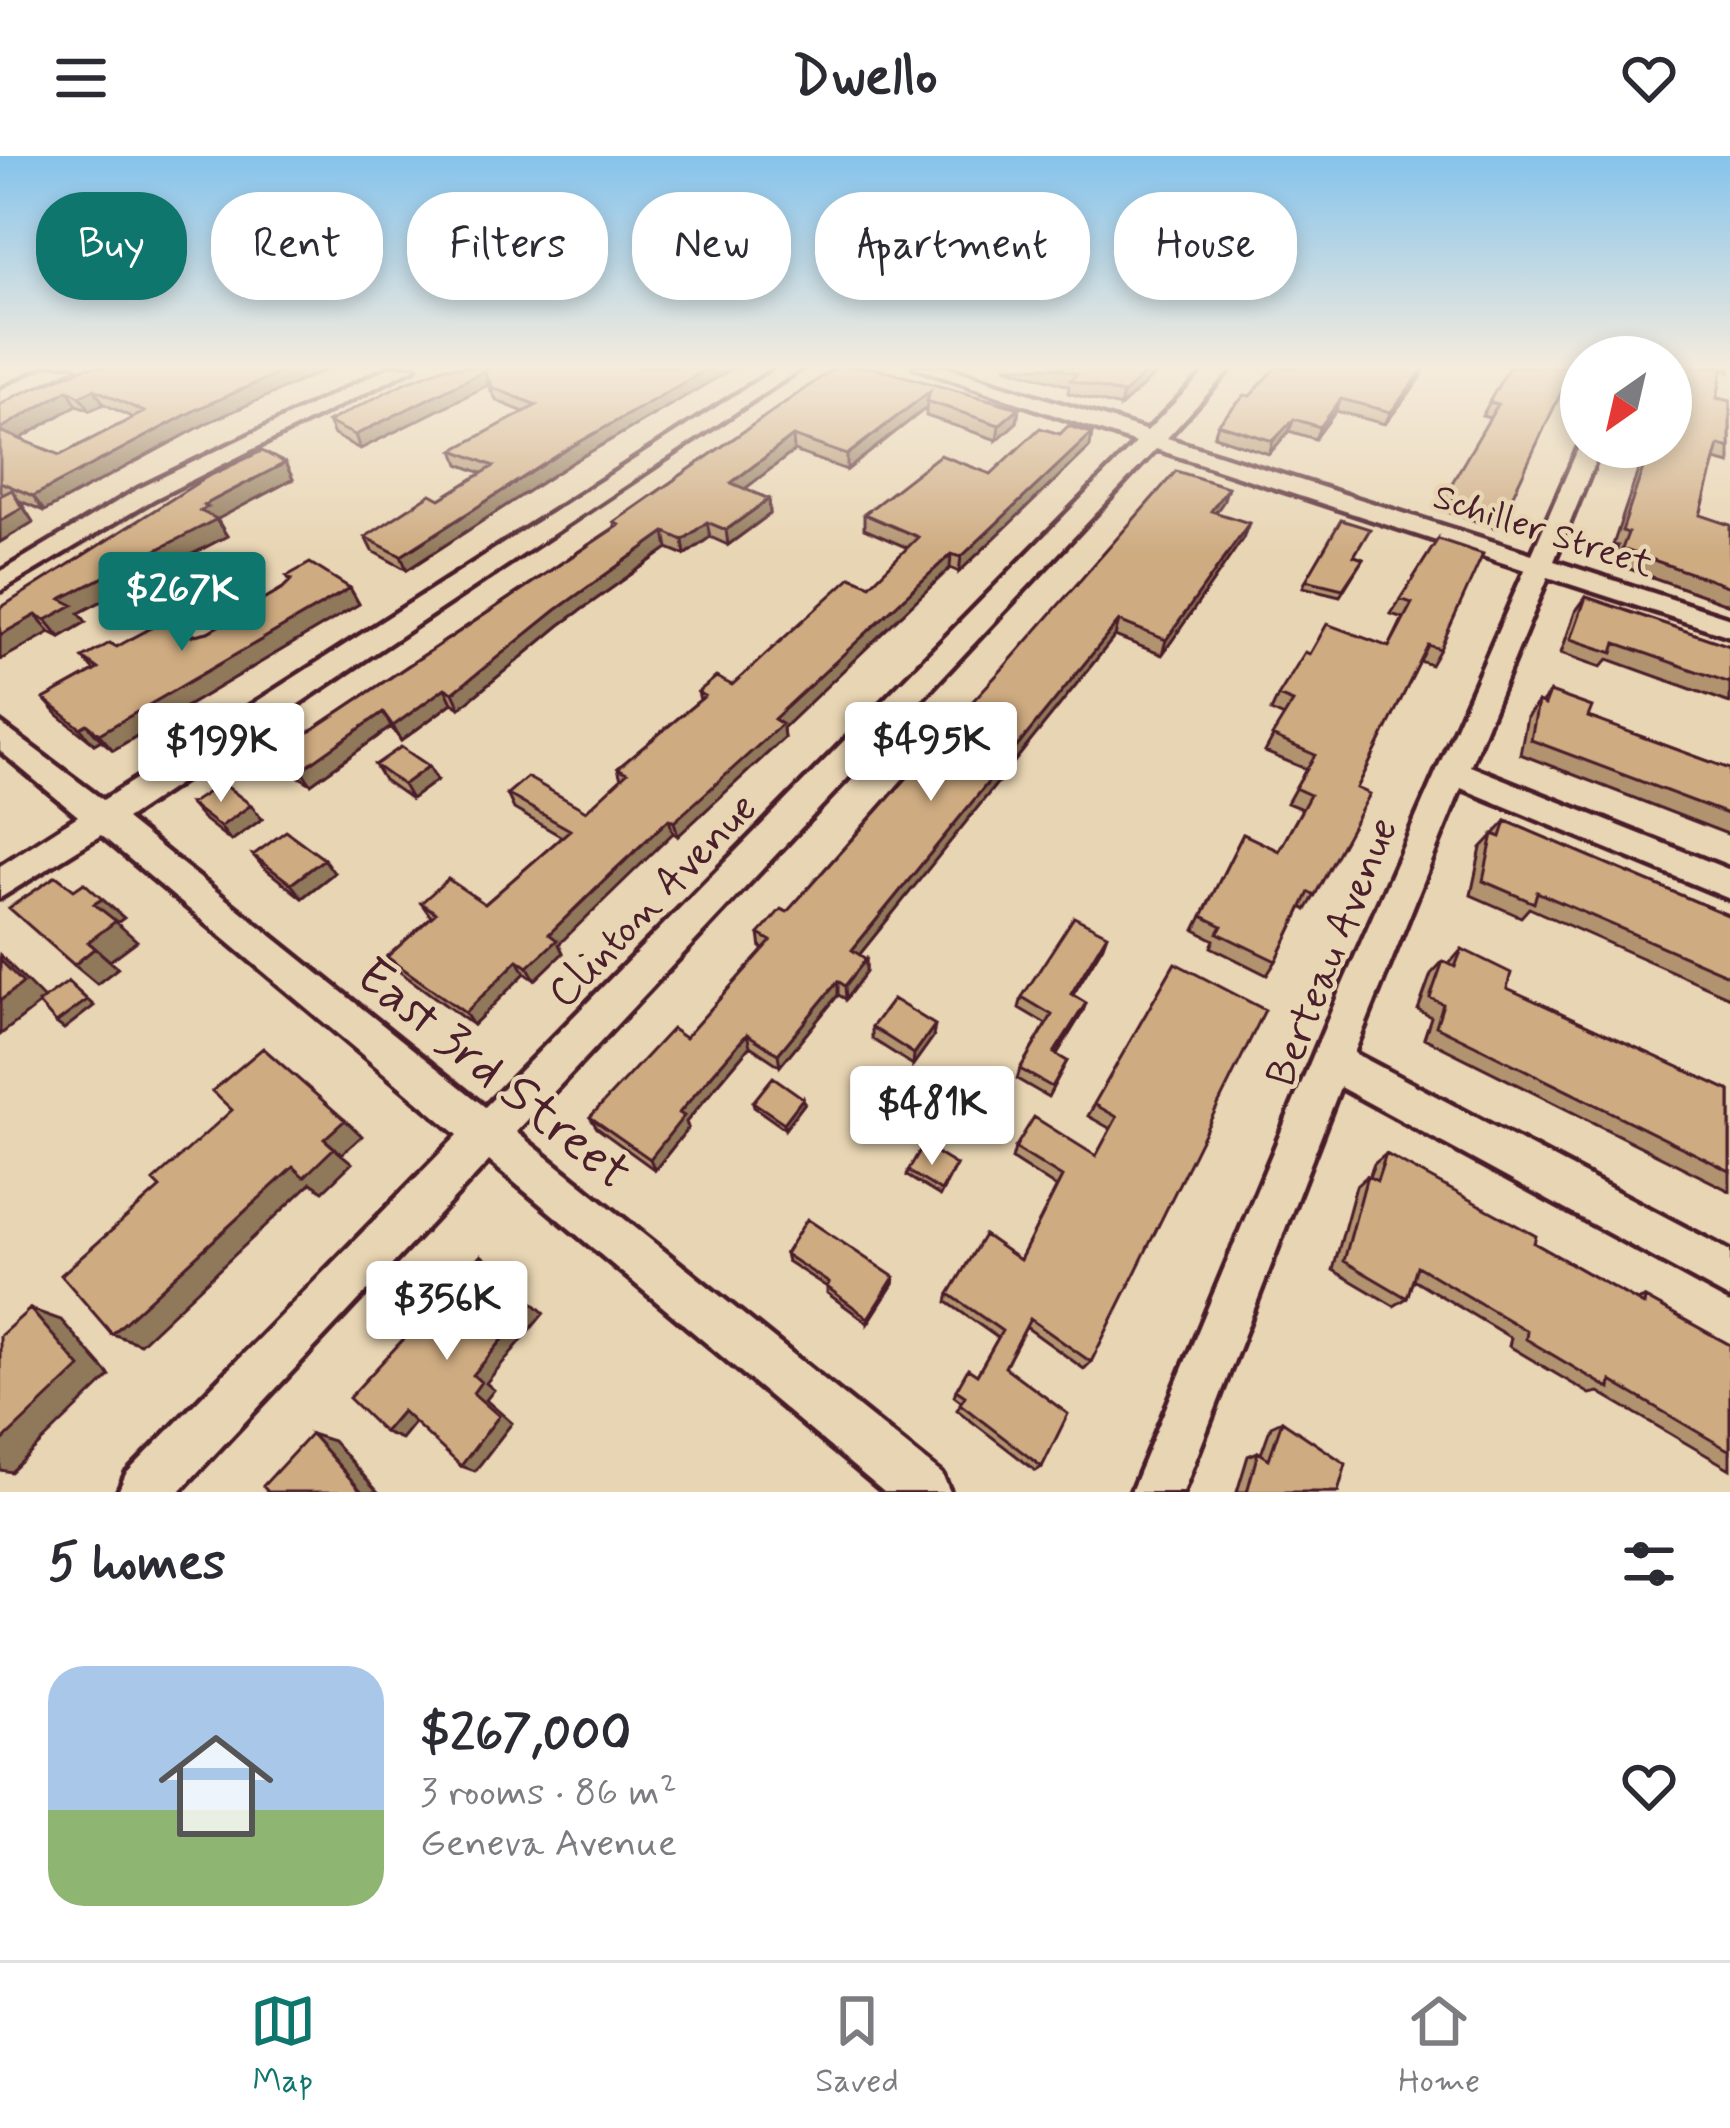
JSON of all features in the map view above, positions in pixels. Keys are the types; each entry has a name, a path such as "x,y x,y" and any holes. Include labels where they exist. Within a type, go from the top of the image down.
{"street":[{"path":"0,583 220,455 274,429"},
{"path":"0,884 698,429"},
{"name":"Schiller Street","path":"1118,429 1730,627"},
{"name":"Clinton Avenue","path":"144,1492 1161,429"},
{"name":"Berteau Avenue","path":"1157,1492 1581,468"},
{"name":"East 3rd Street","path":"0,734 923,1492"},
{"path":"1453,772 1730,885"},
{"path":"1332,1063 1730,1276"}],"building":[{"path":"110,429 159,429 33,496 0,482 0,431 60,455"},
{"path":"492,429 602,429 401,556 365,537 431,494 440,499 494,466 454,450"},
{"path":"747,429 880,429 847,455 793,436 731,483 769,499 726,530 707,522 683,540 665,532 556,610 453,693 445,688 393,726 383,712 301,770 276,754 619,525 614,522"},
{"path":"1039,429 1060,434 1065,429 1092,433 961,557 951,554 774,719 782,724 610,874 549,934 557,940 528,967 518,960 465,1013 387,957 436,913 421,903 448,879 485,904 570,830 507,794 527,777 586,811 627,773 618,768 705,696 698,692 716,677 732,685 851,577 870,585 918,537 864,514 940,455 991,474"},
{"path":"1235,429 1284,429 1273,441"},
{"path":"1483,429 1544,429 1504,514 1445,495"},
{"path":"1692,429 1730,429 1730,448 1719,445 1700,515 1730,525 1730,587 1622,549 1628,533 1622,531 1643,468 1692,468"},
{"path":"262,451 285,463 204,505 208,507 200,511 217,519 61,599 73,605 46,620 36,615 0,635 0,608 205,478"},
{"path":"1176,471 1228,487 1211,511 1249,523 1166,640 1119,621 852,950 866,959 845,986 838,981 778,1054 747,1034 679,1113 684,1116 650,1159 590,1117 672,1029 685,1038 771,941 759,934 781,909 787,912 939,742 929,737 951,714 958,717"},
{"path":"12,490 22,508 0,521 0,496"},
{"path":"1341,520 1370,529 1354,556 1363,559 1343,589 1306,580"},
{"path":"1438,539 1483,554 1440,649 1428,645 1357,788 1370,794 1315,895 1309,892 1276,961 1218,933 1222,926 1202,916 1243,834 1279,851 1310,795 1295,788 1315,755 1272,736 1293,702 1278,696 1327,624 1389,647 1412,603 1400,599"},
{"path":"310,563 350,588 99,734 87,724 80,728 44,699 98,669 83,658 110,643 116,647 168,619 191,636 208,632 283,588 292,579 287,576"},
{"path":"1586,597 1730,646 1730,683 1616,643 1613,653 1571,639"},
{"path":"1550,692 1592,707 1588,717 1730,769 1730,815 1531,740 1538,702 1545,705"},
{"path":"401,747 429,766 403,785 375,765"},
{"path":"222,783 251,805 220,827 190,804"},
{"path":"1506,821 1730,916 1730,976 1537,892 1534,903 1483,881 1493,834 1501,837"},
{"path":"286,831 324,859 291,884 253,855"},
{"path":"56,876 74,890 84,883 102,899 94,904 116,921 88,942 95,948 74,965 9,908"},
{"path":"1074,917 1107,934 1071,994 1086,1003 1054,1053 1067,1061 1052,1087 1020,1069 1052,1015 1022,997"},
{"path":"1462,949 1511,973 1507,988 1730,1091 1730,1171 1436,1026 1443,1004 1430,998 1443,961 1455,967"},
{"path":"0,960 23,983 0,1001"},
{"path":"1175,963 1265,1010 1091,1362 1030,1319 1005,1367 1068,1414 1042,1467 960,1404 965,1396 956,1390 968,1369 977,1375 1002,1331 949,1294 984,1235 1020,1260 1062,1177 1015,1148 1034,1117 1096,1156 1117,1117 1094,1104"},
{"path":"68,982 87,1000 56,1023 38,1003"},
{"path":"893,999 935,1025 914,1054 872,1027"},
{"path":"263,1048 345,1120 324,1139 334,1148 304,1177 293,1167 112,1334 61,1275 160,1188 153,1181 232,1110 212,1091"},
{"path":"773,1077 803,1098 784,1123 753,1102"},
{"path":"923,1145 956,1165 941,1191 908,1171"},
{"path":"1386,1154 1536,1236 1534,1243 1644,1305 1645,1298 1730,1345 1730,1451 1611,1381 1610,1389 1526,1339 1527,1331 1417,1266 1407,1298 1344,1261 1367,1176 1377,1181"},
{"path":"807,1219 894,1277 868,1318 827,1287 829,1283 785,1254"},
{"path":"481,1255 533,1303 473,1375 481,1382 473,1393 499,1416 461,1466 402,1411 384,1432 349,1398"},
{"path":"30,1309 80,1367 0,1443 0,1336"},
{"path":"1282,1421 1346,1464 1338,1492 1247,1492 1258,1452 1269,1459"},
{"path":"311,1434 362,1492 268,1492 263,1486"}]}
